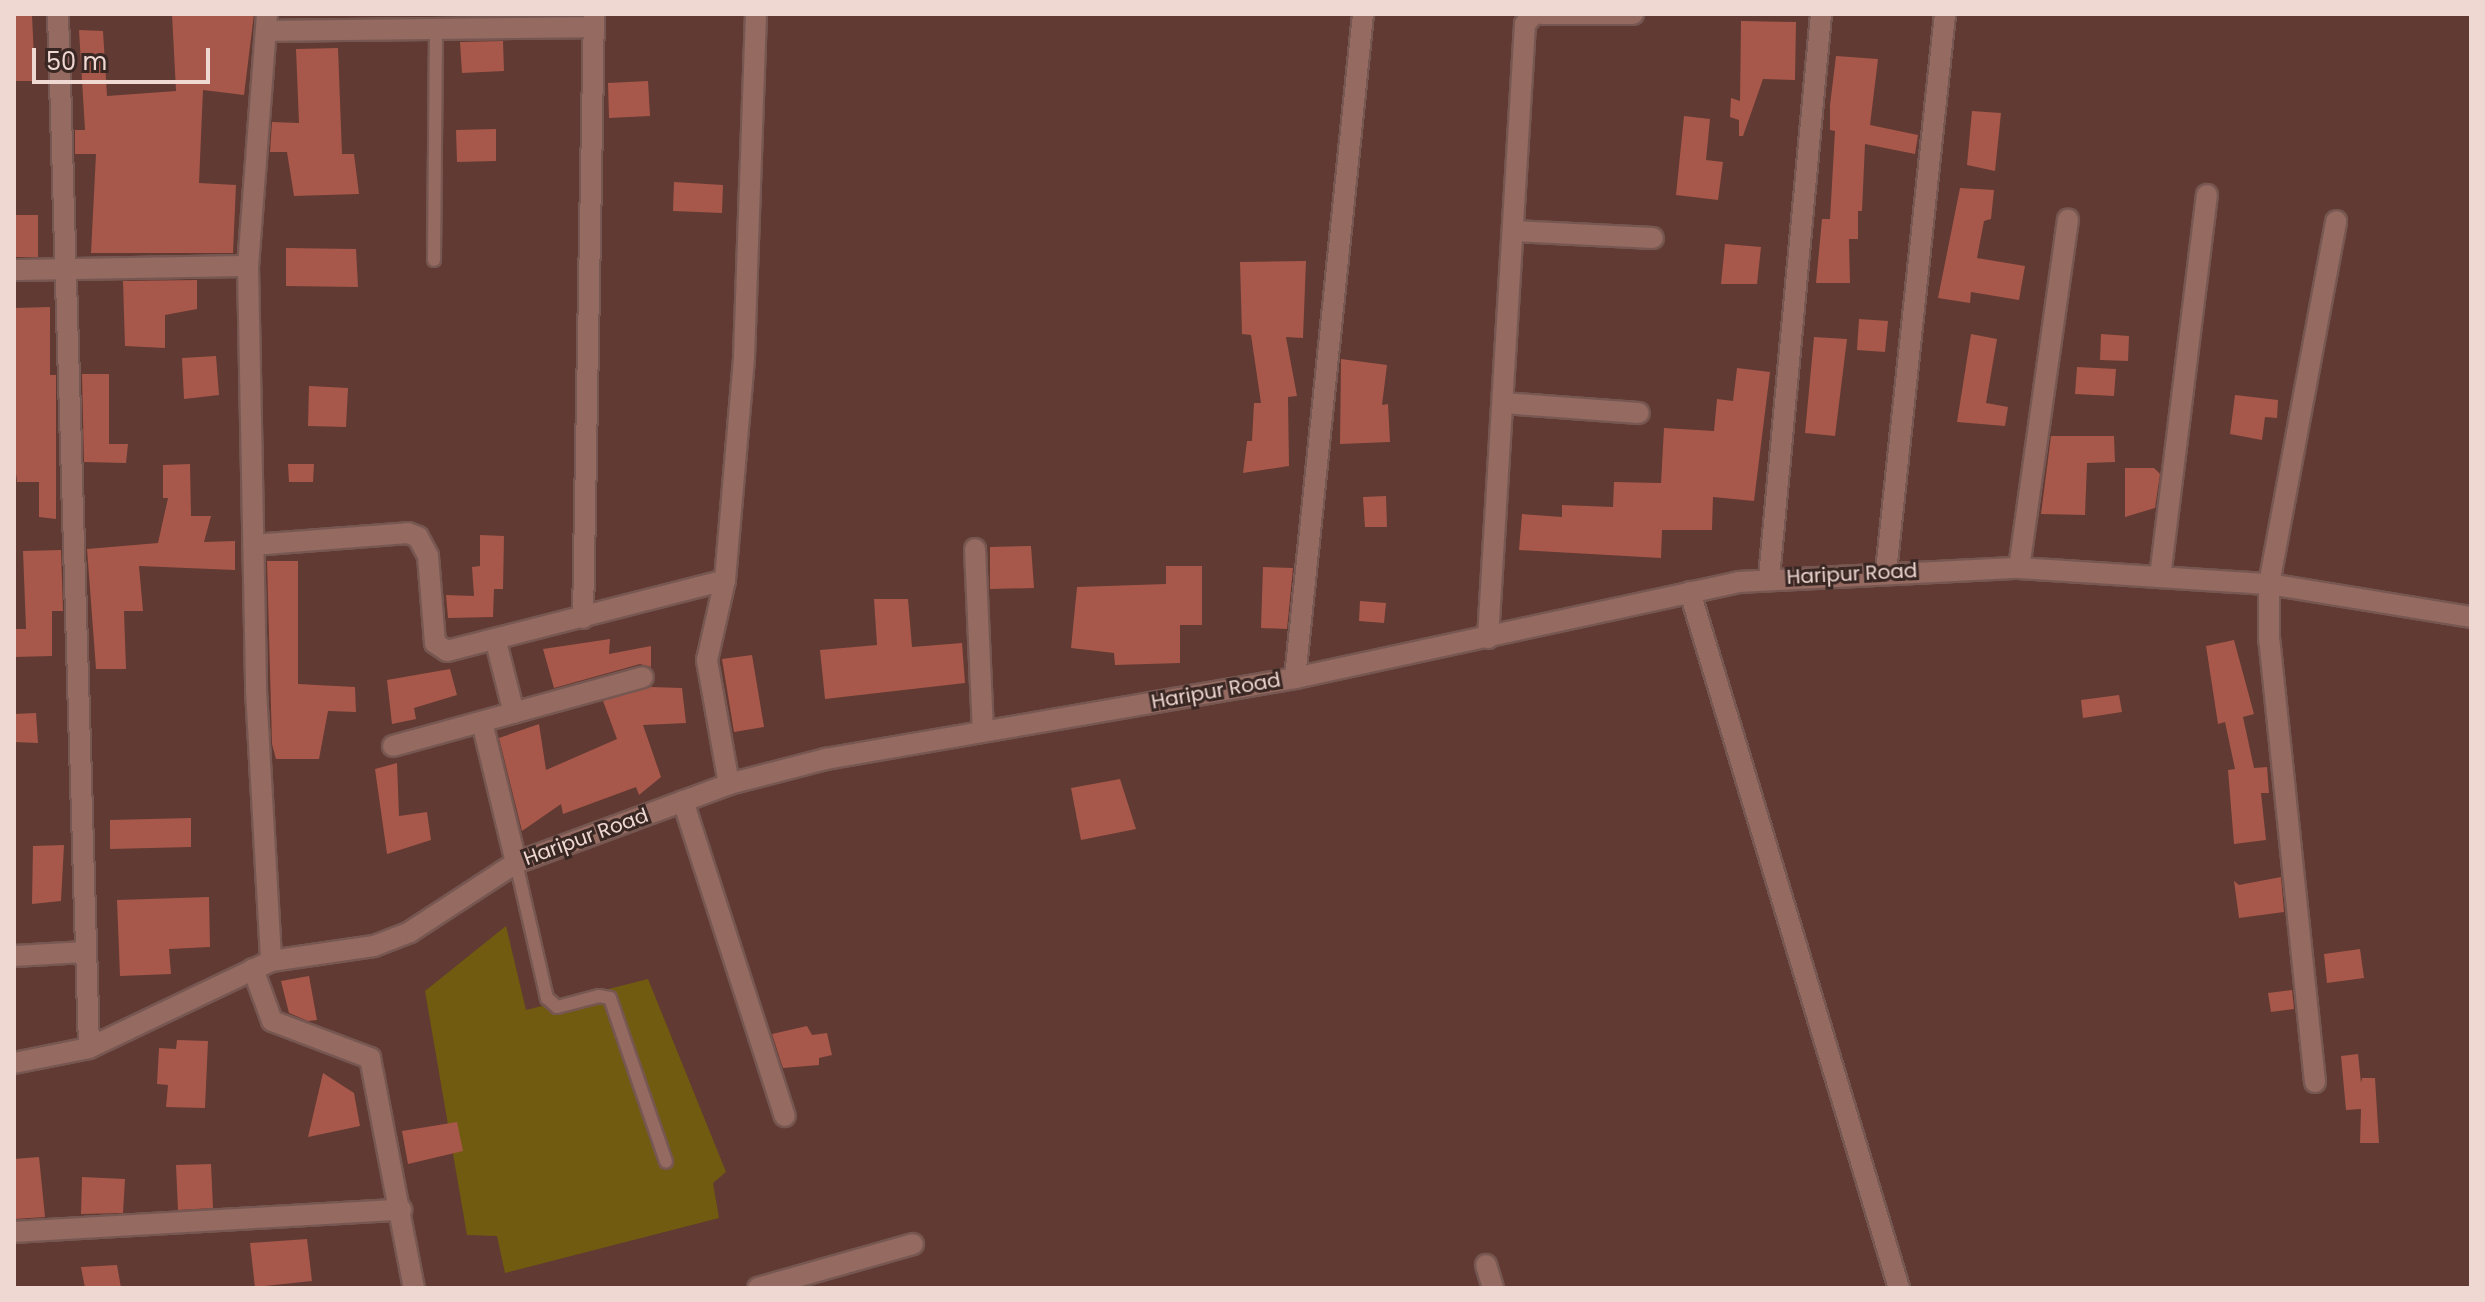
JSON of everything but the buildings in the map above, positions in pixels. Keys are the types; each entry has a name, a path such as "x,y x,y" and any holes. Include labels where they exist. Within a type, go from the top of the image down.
{"street":[{"path":"58,14 89,1048"},
{"path":"729,784 707,660 725,580 744,357 756,14"},
{"path":"1295,678 1363,14"},
{"path":"1488,638 1525,24 1534,14"},
{"path":"1541,14 1633,14"},
{"path":"1769,578 1821,14"},
{"path":"1886,572 1945,14"},
{"path":"414,1288 370,1058 272,1021 262,965 248,266 267,23 593,21 583,618"},
{"path":"2160,577 2207,195"},
{"path":"2019,568 2068,219"},
{"path":"2315,1082 2269,640 2269,584 2336,221"},
{"path":"1514,231 1653,238"},
{"path":"14,270 248,266"},
{"path":"1503,403 1639,413"},
{"path":"253,545 408,533 418,537 428,556 438,647 447,651 496,642 725,580"},
{"path":"975,549 983,731"},
{"name":"Haripur Road","path":"14,1063 89,1048 262,965 374,946 398,936 516,863 729,784 826,759 1295,678 1690,592 1769,578 2019,568 2269,584 2471,617"},
{"path":"1690,592 1899,1288"},
{"path":"496,642 514,713"},
{"path":"393,746 643,677"},
{"path":"482,722 516,863"},
{"path":"683,801 785,1116"},
{"path":"14,956 85,952"},
{"path":"14,1232 401,1210"},
{"path":"758,1288 913,1244"},
{"path":"1486,1265 1493,1288"}],"lane":[{"path":"434,260 436,22"},
{"path":"516,863 547,998 557,1007 599,996 610,998 666,1162"}],"shaded area":[{"path":"506,926 526,1010 648,979 726,1172 713,1183 719,1218 505,1273 497,1236 467,1235 425,991"}]}
